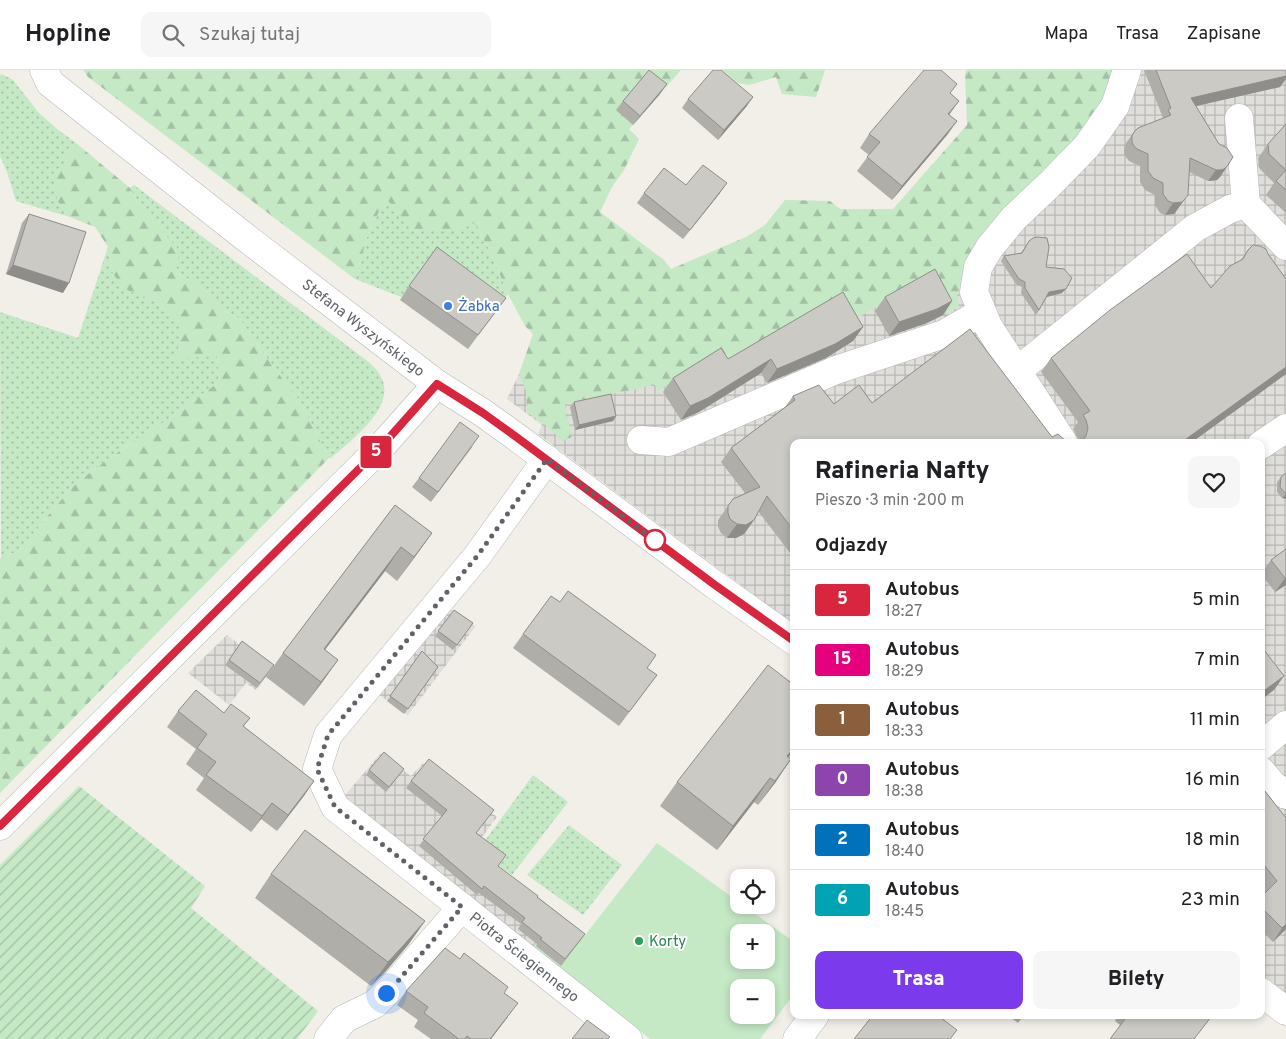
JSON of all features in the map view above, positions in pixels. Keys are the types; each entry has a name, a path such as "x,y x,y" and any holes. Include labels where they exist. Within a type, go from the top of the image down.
{"street":[{"name":"Stefana Wyszyńskiego","path":"44,70 50,83 245,237 437,384 483,413 547,459 715,585 790,638"},
{"path":"1061,439 988,326 974,292 978,267 990,247 1014,218 1086,146 1115,106 1127,70"},
{"path":"1239,118 1246,204 1286,246"},
{"path":"1017,371 1195,228 1230,209 1246,204"},
{"path":"641,440 669,442 836,370 944,334 982,312"},
{"path":"0,826 380,448 437,384"},
{"path":"1265,442 1286,428"},
{"name":"Piotra Ściegiennego","path":"547,459 478,555 328,735 317,769 335,807 628,1039"},
{"path":"1265,743 1286,725"},
{"path":"1265,776 1286,795"},
{"path":"328,1039 344,1019 375,1004 397,982 462,907"},
{"path":"1265,995 1286,1011"},
{"path":"797,1039 812,1019"}],"shaded area":[{"path":"1050,70 1286,70 1286,993 1265,978 1265,439 790,439 790,622 538,434 542,425 507,399 519,374 673,339 897,238"},
{"path":"440,601 475,627 408,715 368,687"},
{"path":"227,635 272,669 256,690 246,683 229,705 188,673"},
{"path":"381,753 411,776 423,763 497,817 477,844 501,862 498,867 557,918 525,957 335,807"}],"green space":[{"path":"83,70 681,70 629,129 639,139 600,212 664,260 671,269 746,237 765,225 785,200 830,201 840,209 893,209 967,125 966,70 1122,70 1109,108 966,268 957,296 959,307 945,314 927,280 847,324 720,369 712,357 658,391 655,385 565,404 572,437 562,441 527,412 526,391 519,374 533,334 525,326 508,294 490,251 474,222 454,230 410,229 386,198 369,231 355,279 88,77"},
{"path":"722,70 825,70 816,97 782,94 776,77 749,85 738,83"},
{"path":"2,74 13,80 39,113 76,143 68,149 66,163 58,169 58,202 70,217 16,201 0,156 0,75"},
{"path":"76,143 130,188 139,204 179,250 176,273 197,283 225,311 240,319 299,400 329,458 0,793 0,558 19,551 76,483 219,382 217,356 176,359 182,326 153,299 143,298 124,288 113,274 108,247 95,227 70,217 58,202 53,176 66,163 68,149"},
{"path":"134,185 370,363 378,372 384,387 383,398 378,410 361,432 331,458 329,458 299,400 240,319 225,311 197,283 176,273 130,188"},
{"path":"386,198 454,230 474,222 490,251 508,294 496,312 401,297 355,279 369,231"},
{"path":"108,247 113,274 143,298 153,299 217,356 219,382 76,483 19,551 1,558 0,312 78,338"},
{"path":"533,775 568,802 512,875 499,866 502,861 481,846"},
{"path":"79,786 205,886 191,908 318,1011 297,1039 0,1039 0,865"},
{"path":"569,825 622,865 583,915 527,875"},
{"name":"Korty","path":"657,843 730,896 730,914 755,914 769,924 730,924 730,969 775,969 775,928 790,939 790,999 775,1019 775,979 730,979 730,1024 771,1024 760,1039 650,1039 534,947 557,918 582,939"}],"building":[{"path":"649,70 667,84 640,116 623,101"},
{"path":"713,70 721,70 753,97 724,130 688,99"},
{"path":"924,70 941,70 957,84 950,93 959,101 948,114 957,121 902,186 867,157 880,142 869,134"},
{"path":"1156,70 1286,70 1286,76 1191,98 1219,144 1227,148 1233,157 1224,169 1220,170 1190,158 1188,195 1182,202 1173,203 1168,201 1163,194 1163,183 1153,178 1148,171 1148,154 1137,149 1132,142 1132,136 1138,128 1171,115 1168,110 1171,108"},
{"path":"1286,124 1286,170 1269,154 1268,144"},
{"path":"703,165 727,183 690,230 644,193 664,168 686,185"},
{"path":"1286,170 1286,190 1276,181"},
{"path":"29,214 86,232 69,283 13,265"},
{"path":"1037,237 1047,238 1049,247 1046,267 1064,269 1072,278 1066,289 1049,292 1039,310 1025,288 1025,282 1019,279 1004,256 1022,253 1029,241"},
{"path":"1253,245 1266,249 1286,279 1286,367 1186,439 1084,439 1088,428 1083,415 1090,411 1051,358 1110,310 1187,254 1211,288 1230,266 1243,259"},
{"name":"Żabka","path":"437,247 506,298 478,335 409,286"},
{"path":"935,269 952,301 937,309 899,322 885,297"},
{"path":"843,292 863,327 835,344 777,369 771,359 708,398 690,406 673,378 721,348 728,359"},
{"path":"970,329 1052,437 1058,434 1064,439 790,439 790,526 767,496 754,520 746,525 737,524 730,519 728,506 733,499 760,487 731,448 795,400 793,396 819,385 834,404 859,385 872,403"},
{"path":"611,394 616,416 579,425 574,402"},
{"path":"460,422 479,436 438,492 419,478"},
{"path":"1286,473 1286,494 1280,487 1281,477"},
{"path":"395,505 432,533 414,557 401,547 324,649 338,660 321,682 283,653"},
{"path":"1286,549 1286,578 1285,578 1271,560"},
{"path":"568,591 656,655 647,668 657,675 629,712 523,634 551,596 560,602"},
{"path":"454,610 473,623 457,645 438,631"},
{"path":"242,641 274,665 260,683 229,660"},
{"path":"422,651 438,667 408,709 390,696"},
{"path":"1265,651 1284,676 1265,690"},
{"path":"768,665 790,682 790,753 787,756 790,760 775,781 770,778 733,826 677,782"},
{"path":"196,690 224,713 231,704 250,718 243,726 314,781 288,815 272,803 262,816 206,775 216,762 197,748 207,734 178,711"},
{"path":"384,752 404,769 389,787 369,770"},
{"path":"429,759 494,810 476,833 506,855 498,866 585,934 565,959 522,922 525,918 484,886 482,889 423,839 447,810 411,781"},
{"path":"1265,791 1286,818 1286,924 1282,928 1265,911 1265,893 1277,881 1265,866"},
{"path":"305,830 425,921 388,962 271,874"},
{"path":"445,948 460,959 464,953 508,987 504,993 518,1003 490,1039 471,1039 467,1036 465,1039 459,1039 424,1013 428,1007 406,991"},
{"path":"870,1019 942,1019 957,1030 950,1039 854,1039"},
{"path":"1125,1019 1209,1019 1194,1039 1110,1039"},
{"path":"587,1020 610,1037 608,1039 572,1039"}],"bus line":[{"name":"5","path":"0,826 380,448 437,384 515,436 715,585 790,638"}],"place":[{"name":"Żabka","path":"448,306"},
{"name":"Korty","path":"639,941"}],"route":[{"path":"386,993 462,907 335,807 317,769 328,735 478,555 547,459 657,542 655,540"}]}
